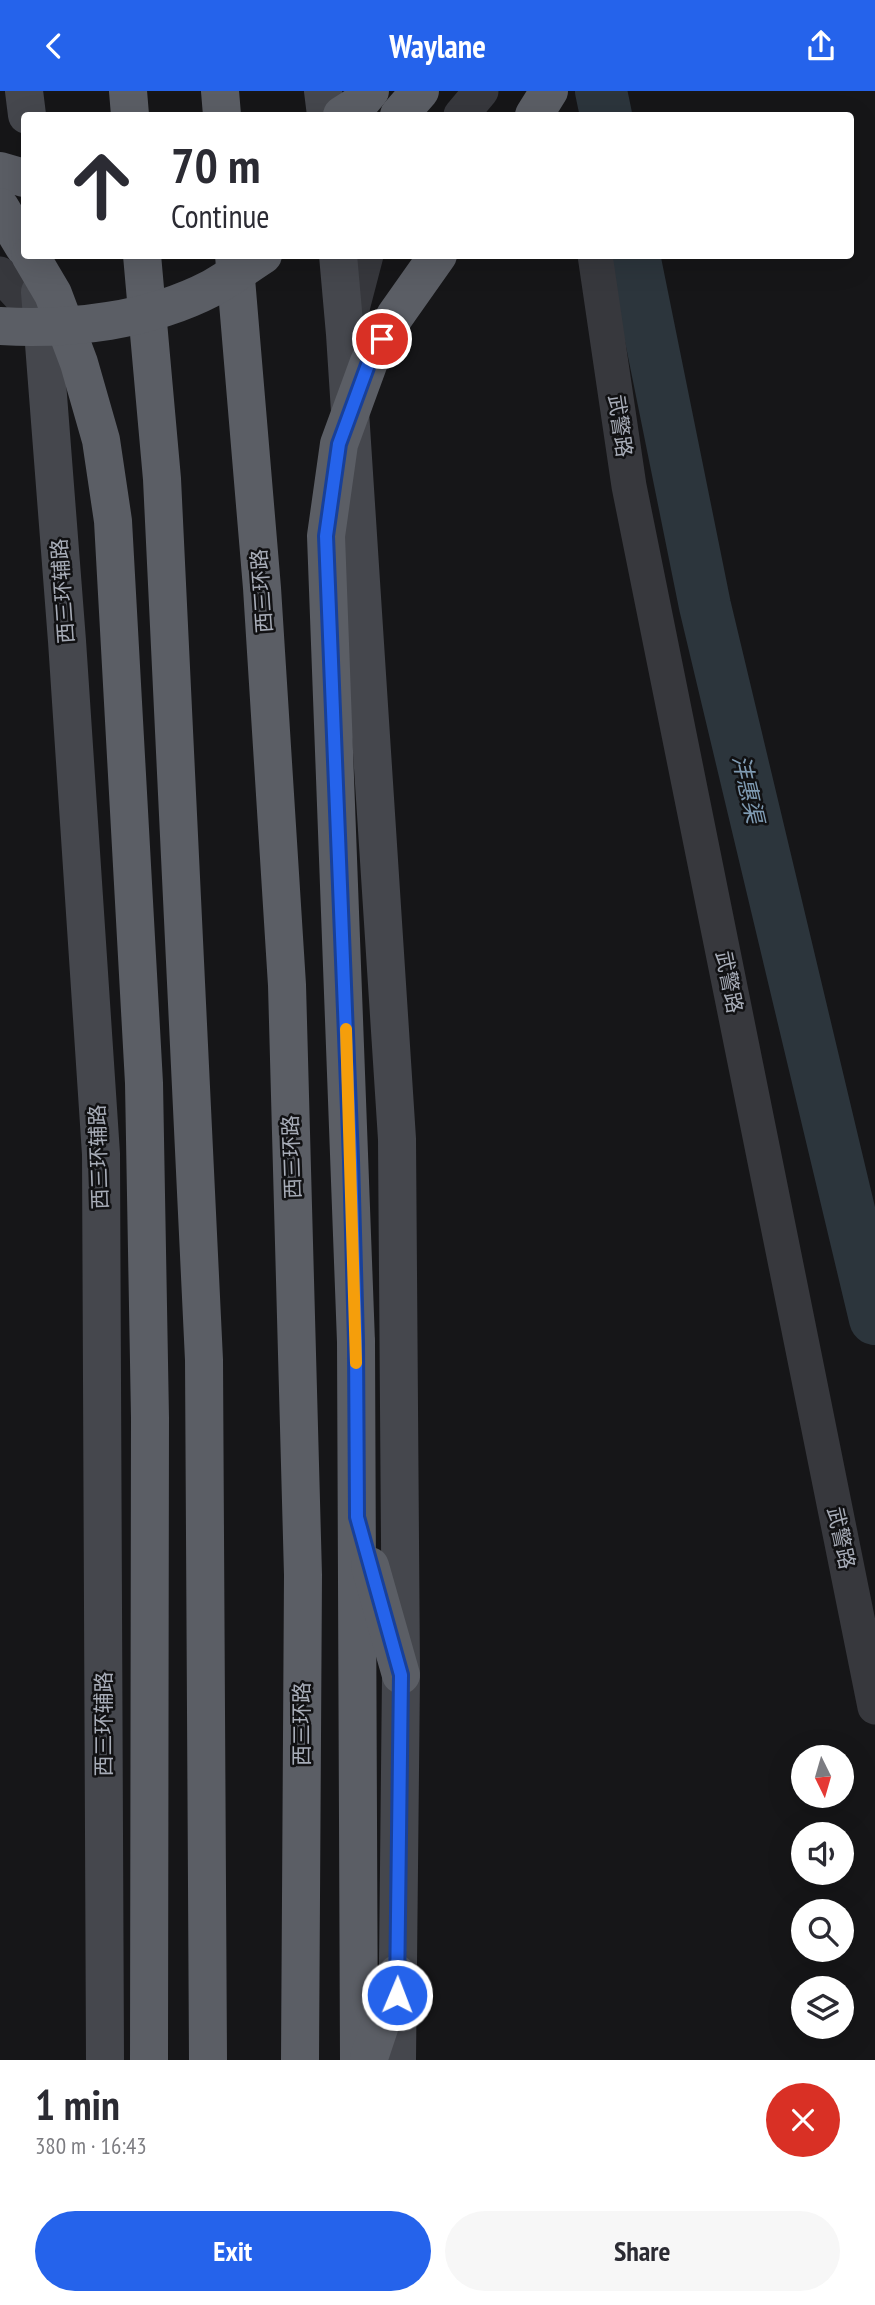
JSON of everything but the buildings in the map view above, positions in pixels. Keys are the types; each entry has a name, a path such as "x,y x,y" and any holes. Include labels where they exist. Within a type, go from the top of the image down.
{"highway":[{"path":"128,91 130,112"},
{"path":"220,91 222,112"},
{"path":"347,112 358,105 370,91"},
{"path":"402,112 420,91"},
{"path":"536,112 549,91"},
{"path":"0,171 21,177"},
{"path":"0,207 21,242"},
{"path":"32,259 53,294 79,363 101,440 113,521 144,1097 150,1418 149,2060"},
{"path":"142,259 162,479 204,1360 208,2060"},
{"name":"西三环路","path":"234,259 262,588 287,985 303,1575 300,2060"},
{"path":"0,326 31,328 89,324 160,309 212,288 257,259"},
{"path":"359,2060 356,1342 326,536 339,444 369,362 395,316 435,259"},
{"path":"357,1517 401,1675"},
{"path":"368,2060 397,1973"}],"main road":[{"path":"24,91 27,112"},
{"path":"323,91 326,112"},
{"name":"西三环辅路","path":"37,259 67,641 100,1154 105,2060"},
{"path":"338,259 397,1139 401,1675 397,2060"}],"street":[{"path":"464,112 481,91"},
{"path":"538,91 556,112"},
{"path":"345,334 365,259"},
{"name":"武警路","path":"596,259 629,486 875,1707"},
{"path":"0,274 42,320"}],"waterway":[{"name":"沣惠渠","path":"601,91 605,112"},
{"name":"沣惠渠","path":"635,259 705,606 875,1319"}],"slow traffic":[{"path":"346,1029 356,1363"}],"route":[{"path":"382,339 369,362 339,444 326,536 351,1160 357,1517 401,1675 397,1995"}]}
